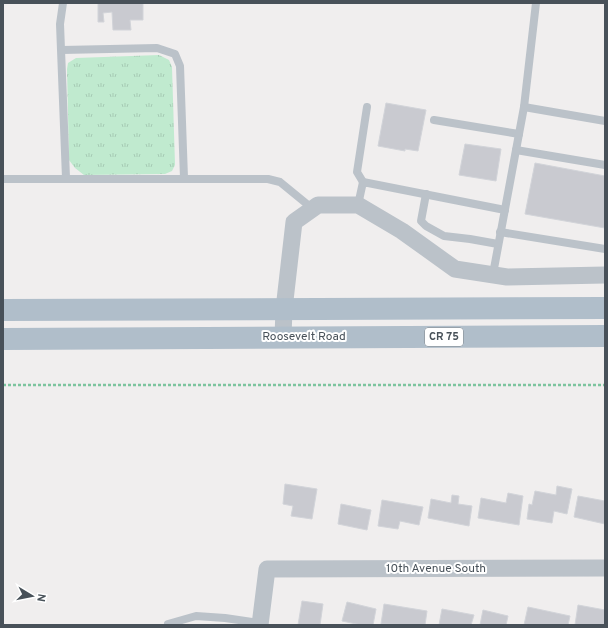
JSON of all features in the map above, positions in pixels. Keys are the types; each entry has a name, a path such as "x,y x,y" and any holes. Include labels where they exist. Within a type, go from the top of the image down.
{"main road":[{"path":"3,310 605,308"},
{"name":"Roosevelt Road","path":"3,339 605,336"}],"street":[{"path":"283,337 284,309 294,222 318,205 358,205 402,231 455,269 507,277 605,276"},
{"name":"10th Avenue South","path":"260,624 267,570 605,568"}],"lane":[{"path":"63,3 60,24 66,178"},
{"path":"493,274 524,107 536,3"},
{"path":"62,50 157,48 176,54 180,66 184,178"},
{"path":"358,205 363,182 357,172 367,107"},
{"path":"524,107 605,121"},
{"path":"434,120 518,134"},
{"path":"516,150 605,165"},
{"path":"3,179 268,179 280,182 313,209"},
{"path":"363,182 504,210"},
{"path":"426,194 421,221 426,226 444,236 470,238 498,244"},
{"path":"500,232 605,249"},
{"path":"168,624 196,616 225,618 260,624"}],"path":[{"path":"3,385 605,385"}],"green space":[{"path":"159,55 169,60 172,67 175,165 172,171 165,174 84,175 75,168 69,160 68,63 76,58"}],"building":[{"path":"98,3 143,3 143,20 130,20 131,30 113,30 112,12 103,13 104,22 98,22"},
{"path":"386,103 426,110 418,151 405,149 405,151 378,146"},
{"path":"465,144 501,149 496,181 459,175"},
{"path":"535,163 605,176 605,228 525,214"},
{"path":"285,484 317,489 312,519 291,516 293,506 283,504"},
{"path":"557,486 572,489 567,514 554,511 552,523 527,519 529,504 532,505 535,491 556,495"},
{"path":"508,493 523,496 519,525 478,518 481,498 506,503"},
{"path":"452,495 459,496 458,504 472,506 469,526 428,518 431,499 451,503"},
{"path":"578,496 605,501 605,524 574,517"},
{"path":"382,500 423,507 419,525 400,521 398,529 378,526"},
{"path":"341,504 371,510 367,530 338,524"},
{"path":"302,601 323,604 320,625 298,625"},
{"path":"347,602 376,609 373,625 361,625 342,621"},
{"path":"384,604 427,611 425,625 381,624"},
{"path":"578,605 605,610 605,625 575,625"},
{"path":"528,607 570,616 568,625 524,625"},
{"path":"442,609 474,615 471,625 439,625"},
{"path":"483,610 508,616 506,625 480,625"}]}
